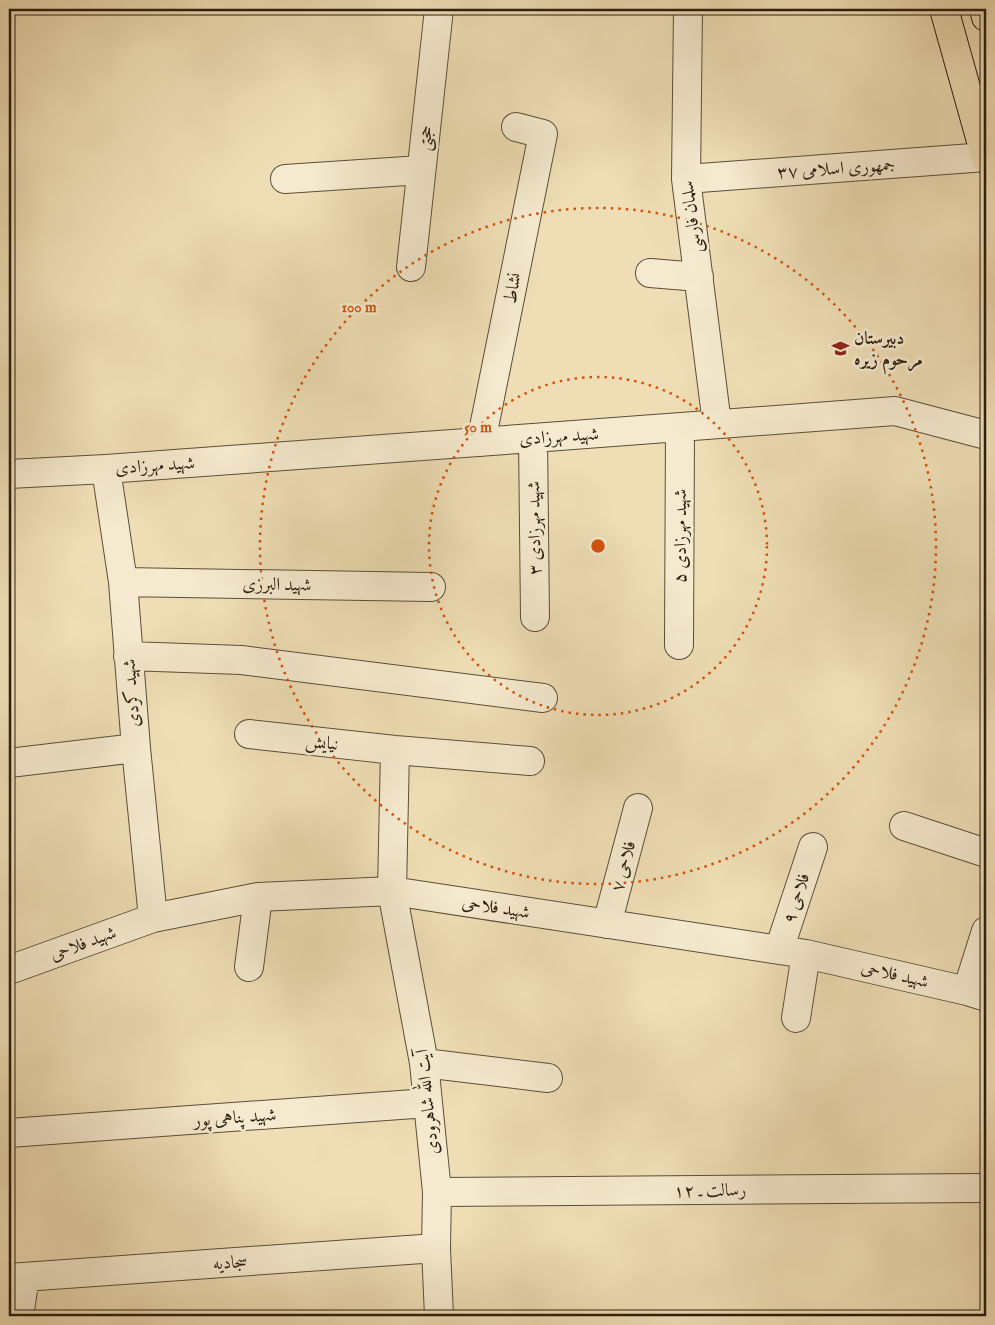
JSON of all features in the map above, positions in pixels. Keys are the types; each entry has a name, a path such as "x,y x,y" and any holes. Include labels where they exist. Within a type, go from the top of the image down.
{"main road":[{"path":"944,9 986,158"},
{"path":"984,9 986,17"}],"street":[{"name":"حجتی","path":"410,267 438,9"},
{"name":"سلمان فارسی","path":"688,9 686,179 717,424"},
{"name":"نشاط","path":"481,442 543,134 516,128"},
{"name":"جمهوری اسلامی ۳۷","path":"686,179 986,158"},
{"path":"285,178 421,170"},
{"path":"650,274 698,277"},
{"name":"شهید مهرزادی","path":"9,474 106,469 895,411 986,435"},
{"name":"شهید مهرزادی ۵","path":"680,428 680,645"},
{"name":"شهید مهرزادی ۳","path":"533,438 535,617"},
{"name":"شهید کردی","path":"106,469 123,582 136,748 153,918"},
{"name":"شهید البرزی","path":"123,582 431,587"},
{"path":"128,656 241,660 544,698"},
{"name":"نیایش","path":"248,734 395,750 530,761"},
{"path":"9,764 136,748"},
{"path":"392,891 395,750"},
{"name":"فلاحی ۷","path":"607,924 638,808"},
{"path":"904,826 986,853"},
{"name":"فلاحی ۹","path":"779,950 813,847"},
{"name":"شهید فلاحی","path":"9,970 153,918 258,897 392,891 806,954 977,994"},
{"name":"آیت الله شاهرودی","path":"392,891 424,1063 437,1192 436,1248 439,1316"},
{"path":"250,967 258,897"},
{"path":"977,994 986,931"},
{"path":"796,1018 806,954"},
{"path":"424,1063 548,1078"},
{"name":"شهید پناهی پور","path":"9,1133 428,1103"},
{"name":"رسالت ـ ۱۲","path":"437,1192 984,1188"},
{"name":"سجادیه","path":"17,1277 436,1248"},
{"path":"17,1277 19,1316"}],"place":[{"name":"دبیرستان مرحوم زیره","path":"840,348"}]}
